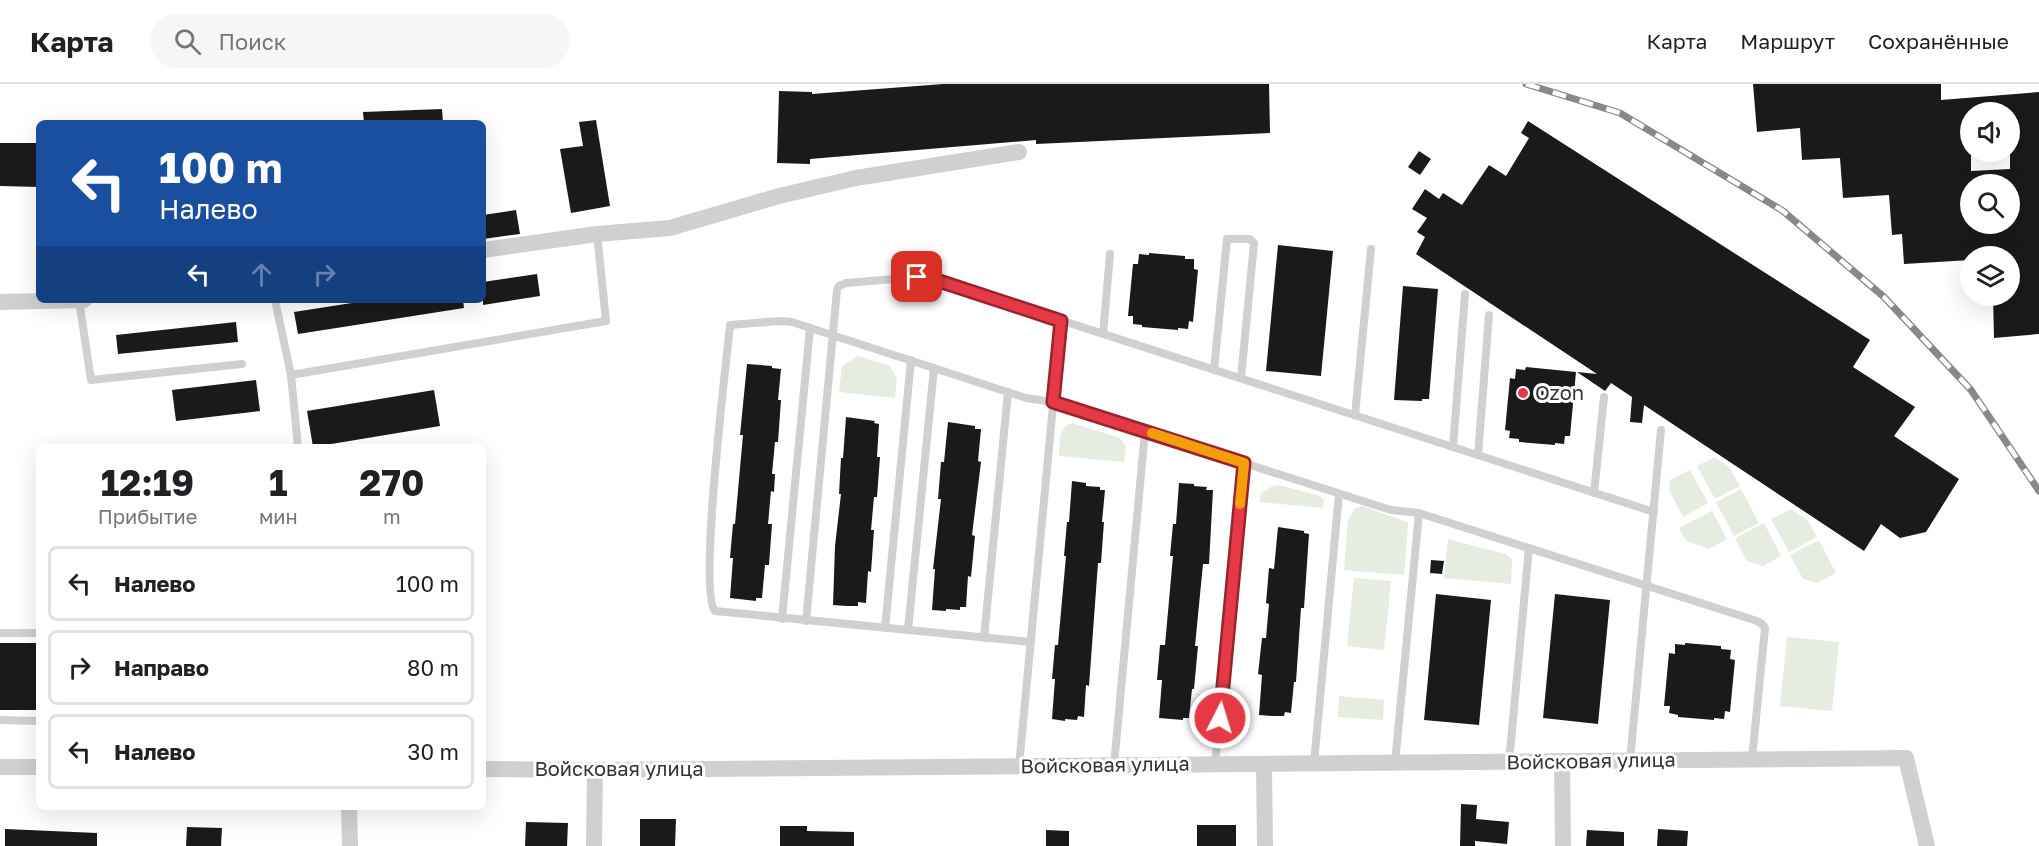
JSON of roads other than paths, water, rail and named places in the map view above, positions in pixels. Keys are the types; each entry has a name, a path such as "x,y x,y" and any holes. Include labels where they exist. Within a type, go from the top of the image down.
{"street":[{"path":"486,250 597,234 670,228 779,196 856,178 1019,152"},
{"path":"0,302 36,301"},
{"name":"Войсковая улица","path":"486,769 595,770 1906,758 1927,846"},
{"path":"1562,761 1563,846"},
{"path":"1264,764 1265,846"},
{"path":"0,766 36,767"},
{"path":"594,846 595,770"},
{"path":"349,810 350,846"}],"lane":[{"path":"291,375 606,321 597,234"},
{"path":"1214,370 1227,239 1250,239 1254,243 1241,378"},
{"path":"1355,415 1371,249"},
{"path":"1103,334 1110,254"},
{"path":"806,621 837,290 842,284 917,277 930,278 1654,512"},
{"path":"1453,447 1465,294"},
{"path":"79,303 91,380 242,364"},
{"path":"276,303 291,375 298,444"},
{"path":"1478,455 1489,315"},
{"path":"1031,642 715,611 712,607 708,548 730,325 786,321 1026,398 1053,402 1391,510 1419,513 1757,621 1765,628 1752,759"},
{"path":"1019,766 1061,321"},
{"path":"782,618 810,328"},
{"path":"885,628 910,360"},
{"path":"908,630 934,368"},
{"path":"984,638 1008,392"},
{"path":"1594,493 1604,398"},
{"path":"1630,761 1661,430"},
{"path":"1114,765 1145,431"},
{"path":"1215,764 1244,463"},
{"path":"1314,763 1339,494"},
{"path":"1395,763 1419,513"},
{"path":"1509,762 1529,548"},
{"path":"0,633 36,633"},
{"path":"0,720 36,721"}],"railway":[{"path":"1526,84 1620,113 1783,211 1884,297 1971,390 2039,491"}],"place":[{"name":"Ozon","path":"1523,393"}]}
